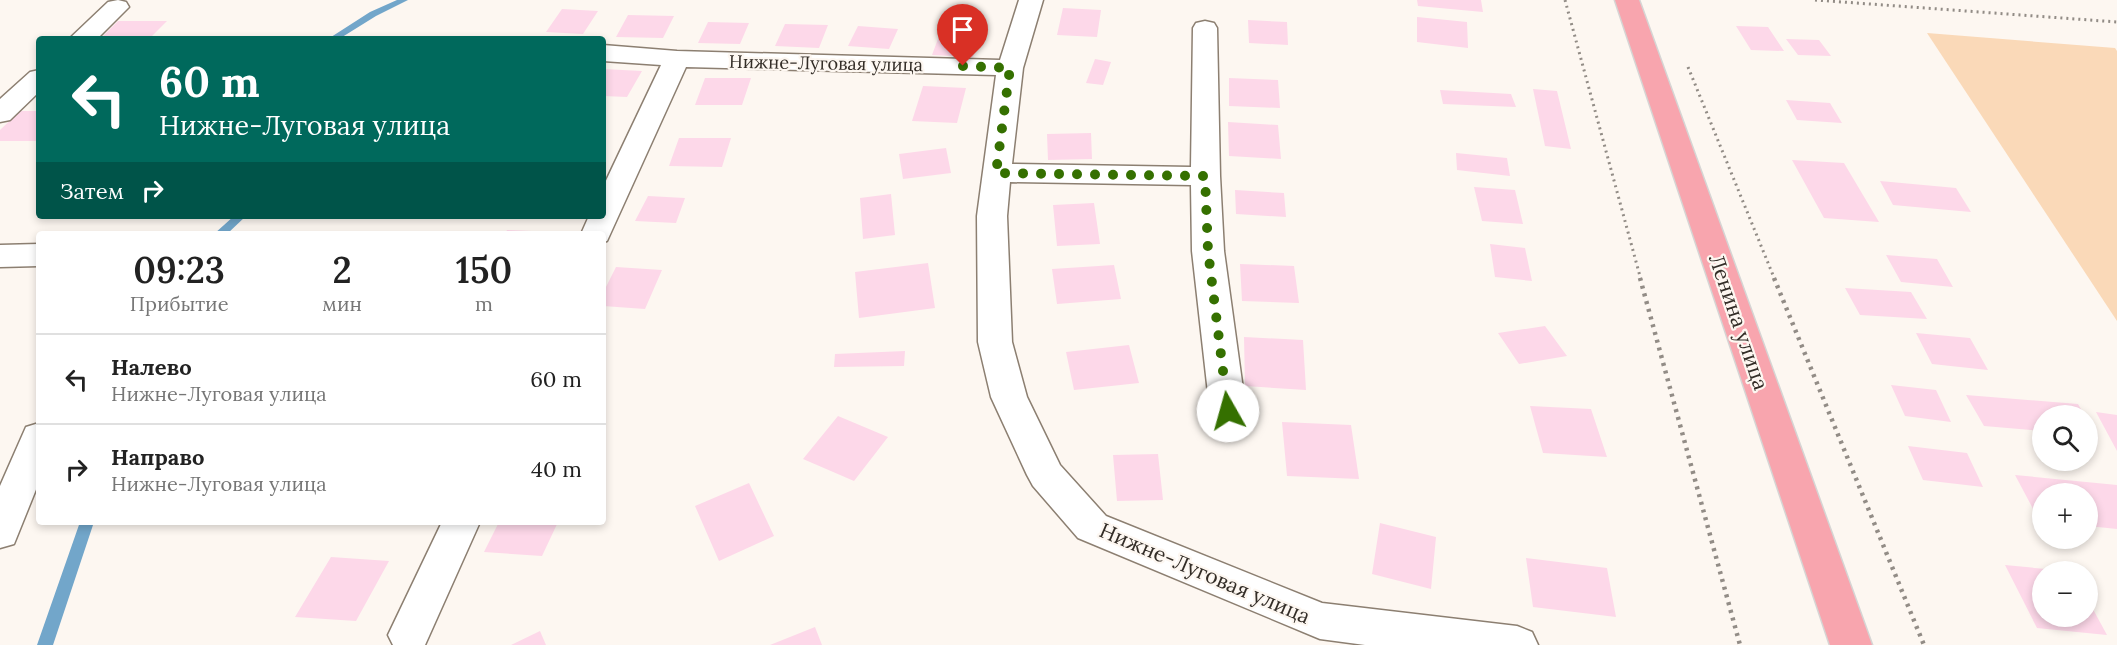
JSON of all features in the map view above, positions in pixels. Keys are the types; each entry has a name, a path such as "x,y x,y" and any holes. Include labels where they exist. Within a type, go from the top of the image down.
{"main road":[{"name":"Ленина улица","path":"1627,0 1851,645"}],"street":[{"name":"Нижне-Луговая улица","path":"1031,0 1010,68 996,173 992,216 995,342 1009,396 1046,475 1092,527 1320,621 1517,645"},
{"path":"85,36 117,7"},
{"path":"1205,28 1205,176 1208,251 1228,411"},
{"name":"Нижне-Луговая улица","path":"606,53 677,59 1010,68"},
{"path":"606,212 677,59"},
{"path":"0,114 36,81"},
{"path":"996,173 1205,176"},
{"path":"0,256 36,255"},
{"path":"0,532 36,444"},
{"path":"409,635 461,525"}],"path":[{"path":"1565,0 1740,645"},
{"path":"1815,0 2117,22"},
{"path":"1687,66 1923,645"}],"shaded area":[{"path":"1927,33 2115,48 2117,51 2117,321"}],"building":[{"path":"1417,0 1481,0 1483,12 1418,6"},
{"path":"1063,8 1101,10 1097,37 1057,35"},
{"path":"562,9 598,11 583,34 546,32"},
{"path":"628,15 674,16 663,38 616,37"},
{"path":"1417,17 1467,22 1468,48 1417,42"},
{"path":"945,20 984,23 973,57 932,55"},
{"path":"1248,20 1287,22 1288,45 1249,43"},
{"path":"118,21 167,21 152,36 103,36"},
{"path":"708,22 749,23 740,44 698,43"},
{"path":"785,24 828,25 819,48 775,46"},
{"path":"858,26 898,29 889,49 848,46"},
{"path":"1736,26 1768,27 1784,51 1751,50"},
{"path":"1786,39 1819,40 1831,56 1798,55"},
{"path":"1095,59 1111,62 1103,85 1086,83"},
{"path":"606,69 642,71 627,97 606,96"},
{"path":"705,78 751,78 742,105 695,105"},
{"path":"1229,78 1278,80 1280,108 1229,106"},
{"path":"923,86 966,88 957,123 912,121"},
{"path":"1533,89 1557,91 1571,149 1545,146"},
{"path":"1440,90 1511,94 1516,107 1443,104"},
{"path":"1786,100 1830,103 1842,123 1797,120"},
{"path":"20,111 36,111 36,141 0,141 0,130"},
{"path":"1228,122 1278,125 1281,159 1229,156"},
{"path":"1091,133 1092,159 1048,160 1047,134"},
{"path":"679,138 731,138 722,167 669,166"},
{"path":"946,148 951,173 903,179 899,154"},
{"path":"1456,153 1507,158 1510,176 1457,170"},
{"path":"1792,160 1844,163 1879,222 1824,218"},
{"path":"1880,181 1956,188 1971,212 1893,205"},
{"path":"1474,187 1515,190 1523,224 1482,221"},
{"path":"1235,190 1284,193 1286,217 1236,214"},
{"path":"891,194 895,235 863,239 860,198"},
{"path":"648,196 685,198 676,223 635,221"},
{"path":"1094,203 1100,244 1057,246 1053,205"},
{"path":"1490,244 1525,248 1532,281 1495,277"},
{"path":"1886,255 1937,259 1953,287 1901,282"},
{"path":"928,263 935,308 859,318 855,272"},
{"path":"1240,264 1294,266 1299,303 1242,301"},
{"path":"1114,265 1121,299 1057,304 1052,269"},
{"path":"616,267 662,270 645,309 606,306 606,287"},
{"path":"1845,288 1911,292 1927,319 1860,315"},
{"path":"1545,326 1567,356 1519,364 1498,333"},
{"path":"1916,333 1970,338 1988,370 1932,364"},
{"path":"1244,337 1303,340 1306,390 1245,386"},
{"path":"1129,345 1139,383 1074,390 1066,352"},
{"path":"905,351 904,366 834,367 835,354"},
{"path":"1891,385 1936,390 1951,422 1905,416"},
{"path":"1966,395 2079,405 2032,405 2032,430 1984,426"},
{"path":"1530,406 1591,409 1607,457 1543,453"},
{"path":"2098,412 2117,415 2117,451 2098,416"},
{"path":"838,416 888,437 854,481 803,459"},
{"path":"1282,422 1351,425 1359,479 1287,476"},
{"path":"1908,446 1967,453 1983,487 1923,480"},
{"path":"1158,454 1163,500 1117,501 1113,455"},
{"path":"2015,475 2097,483 2032,483 2032,507"},
{"path":"749,483 774,536 719,561 695,506"},
{"path":"2098,483 2117,485 2117,529 2098,527"},
{"path":"1380,523 1436,537 1431,589 1372,574"},
{"path":"498,525 557,525 542,556 484,552"},
{"path":"331,557 389,561 356,621 295,617"},
{"path":"1526,558 1607,568 1616,617 1533,607"},
{"path":"2005,565 2032,568 2032,618"},
{"path":"2098,618 2107,635 2037,628 2098,627"},
{"path":"815,627 822,645 770,645"},
{"path":"540,631 546,645 511,645"}],"waterway":[{"path":"338,36 373,14 404,0"},
{"path":"224,231 238,219"},
{"path":"45,645 86,525"}],"route":[{"path":"963,66 1010,68 996,173 1205,176 1208,251 1228,411"}]}
